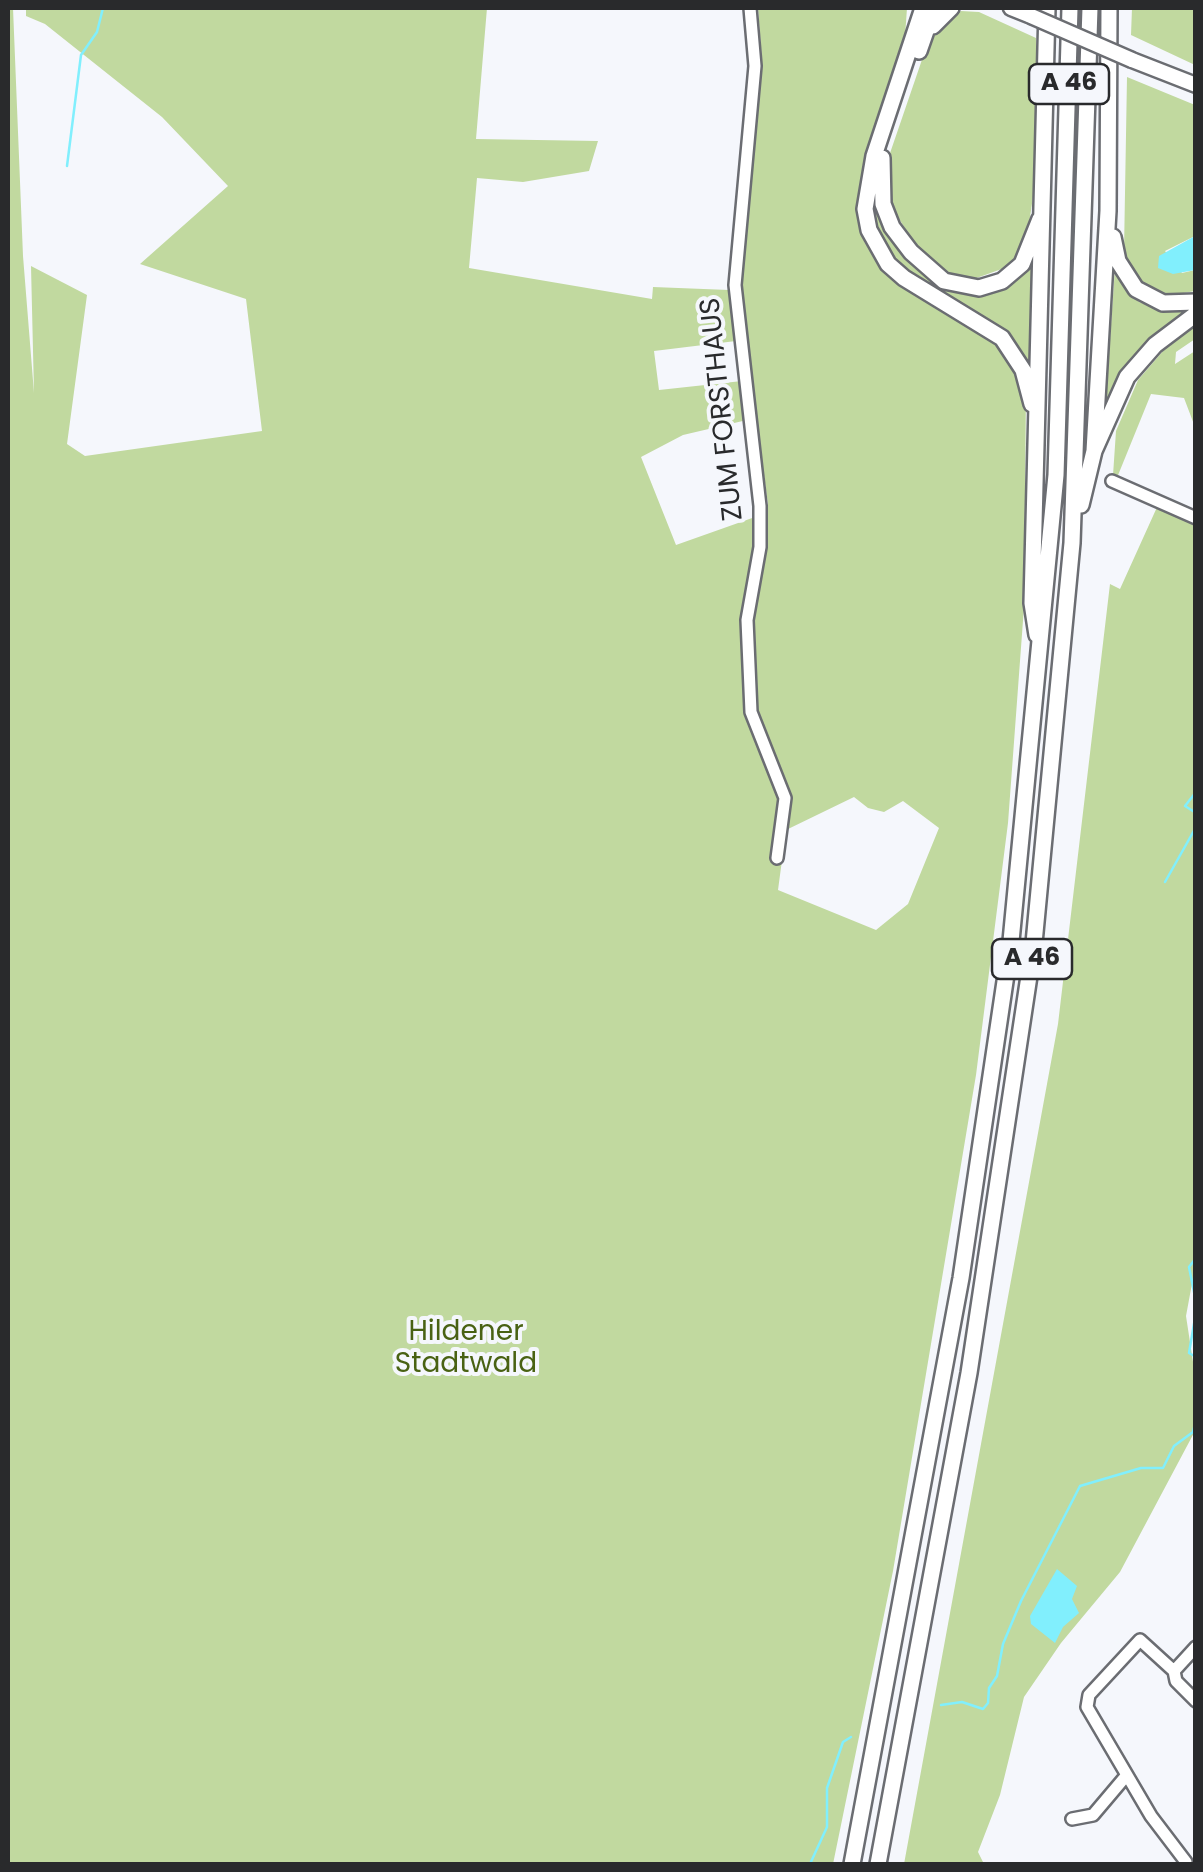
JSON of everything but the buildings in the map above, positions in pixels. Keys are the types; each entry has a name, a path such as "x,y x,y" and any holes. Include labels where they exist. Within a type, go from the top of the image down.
{"highway":[{"path":"934,8 920,19 870,171 866,210 869,230 888,264 904,278 988,326 1015,354 1038,432"},
{"path":"920,19 951,8"},
{"path":"1050,8 1055,111 1068,160"},
{"path":"1041,658 1032,603 1050,8"},
{"name":"A 46","path":"852,1864 979,1172 1011,941 1056,475 1070,8"},
{"name":"A 46","path":"878,1864 968,1373 1016,1079 1050,801 1072,542 1090,8"},
{"path":"1094,451 1108,212 1109,8"},
{"path":"920,19 881,164 883,204 902,241 944,281 961,287 991,286 1022,264 1044,206"},
{"path":"1108,212 1118,260 1136,288 1163,303 1196,302"},
{"path":"1072,542 1094,451 1117,395 1139,362 1196,314"}],"main road":[{"path":"1011,8 1196,85"}],"street":[{"name":"ZUM FORSTHAUS","path":"750,8 755,66 735,286 760,506 760,547 747,620 751,712 785,798 776,858"},
{"path":"1112,481 1196,518"},
{"path":"1196,1700 1176,1681 1174,1671 1140,1640 1088,1695 1087,1708 1126,1776 1185,1863 1196,1850"},
{"path":"1174,1671 1196,1648"},
{"path":"1072,1820 1093,1815 1126,1776"}],"green space":[{"name":"Hildener Stadtwald","path":"8,8 13,8 23,256 34,393 31,266 87,295 67,444 85,456 262,431 246,299 140,264 228,186 162,117 45,24 26,16 26,8 487,8 476,139 598,141 589,171 523,182 477,178 469,268 652,299 653,287 729,290 736,341 654,351 659,390 742,381 747,420 683,435 641,457 676,545 755,517 768,504 738,290 762,61 758,8 907,8 905,37 863,164 858,220 865,243 890,276 972,325 1009,355 1026,391 1024,607 1008,823 976,1075 893,1571 833,1864 8,1864","holes":["854,797 868,808 884,812 903,801 939,828 908,904 876,930 778,890 786,830"]},
{"path":"1132,8 1195,8 1195,65 1131,35"},
{"path":"961,11 979,12 1036,38 1038,67 1036,177 1027,237 1010,266 971,280 944,271 918,249 889,203 888,159 926,48 936,30"},
{"path":"1127,77 1195,105 1195,236 1165,251 1182,273 1195,270 1195,291 1172,295 1149,288 1129,268 1124,251"},
{"path":"874,194 881,222 898,249 929,277 953,289 1020,275 1033,257 1035,395 1025,366 892,260 872,220"},
{"path":"1115,268 1139,302 1163,311 1192,308 1145,346 1105,410"},
{"path":"1195,326 1195,339 1176,352 1175,364 1195,351 1195,427 1184,398 1151,394 1112,490 1116,431 1138,380 1163,351"},
{"path":"1158,505 1196,522 1196,1262 1186,1316 1195,1375 1195,1431 1120,1572 1061,1643 1024,1697 1000,1795 978,1852 984,1864 904,1864 1058,1024 1110,584 1120,589"}],"water":[{"path":"1195,236 1195,270 1173,274 1158,268 1159,256"},
{"path":"1057,1569 1077,1586 1072,1599 1079,1613 1063,1627 1055,1643 1031,1624 1030,1616"}],"waterway":[{"path":"67,166 81,55 97,32 103,8"},
{"path":"1196,792 1185,806 1196,813"},
{"path":"1165,882 1196,827"},
{"path":"1196,1258 1189,1267 1196,1302"},
{"path":"1196,1312 1189,1353 1196,1357"},
{"path":"941,1705 962,1702 983,1709 988,1703 1003,1644 1021,1601 1080,1486 1141,1468 1163,1468 1174,1446 1193,1432 1196,1419"},
{"path":"810,1864 827,1827 827,1788 843,1742 851,1737"}]}
